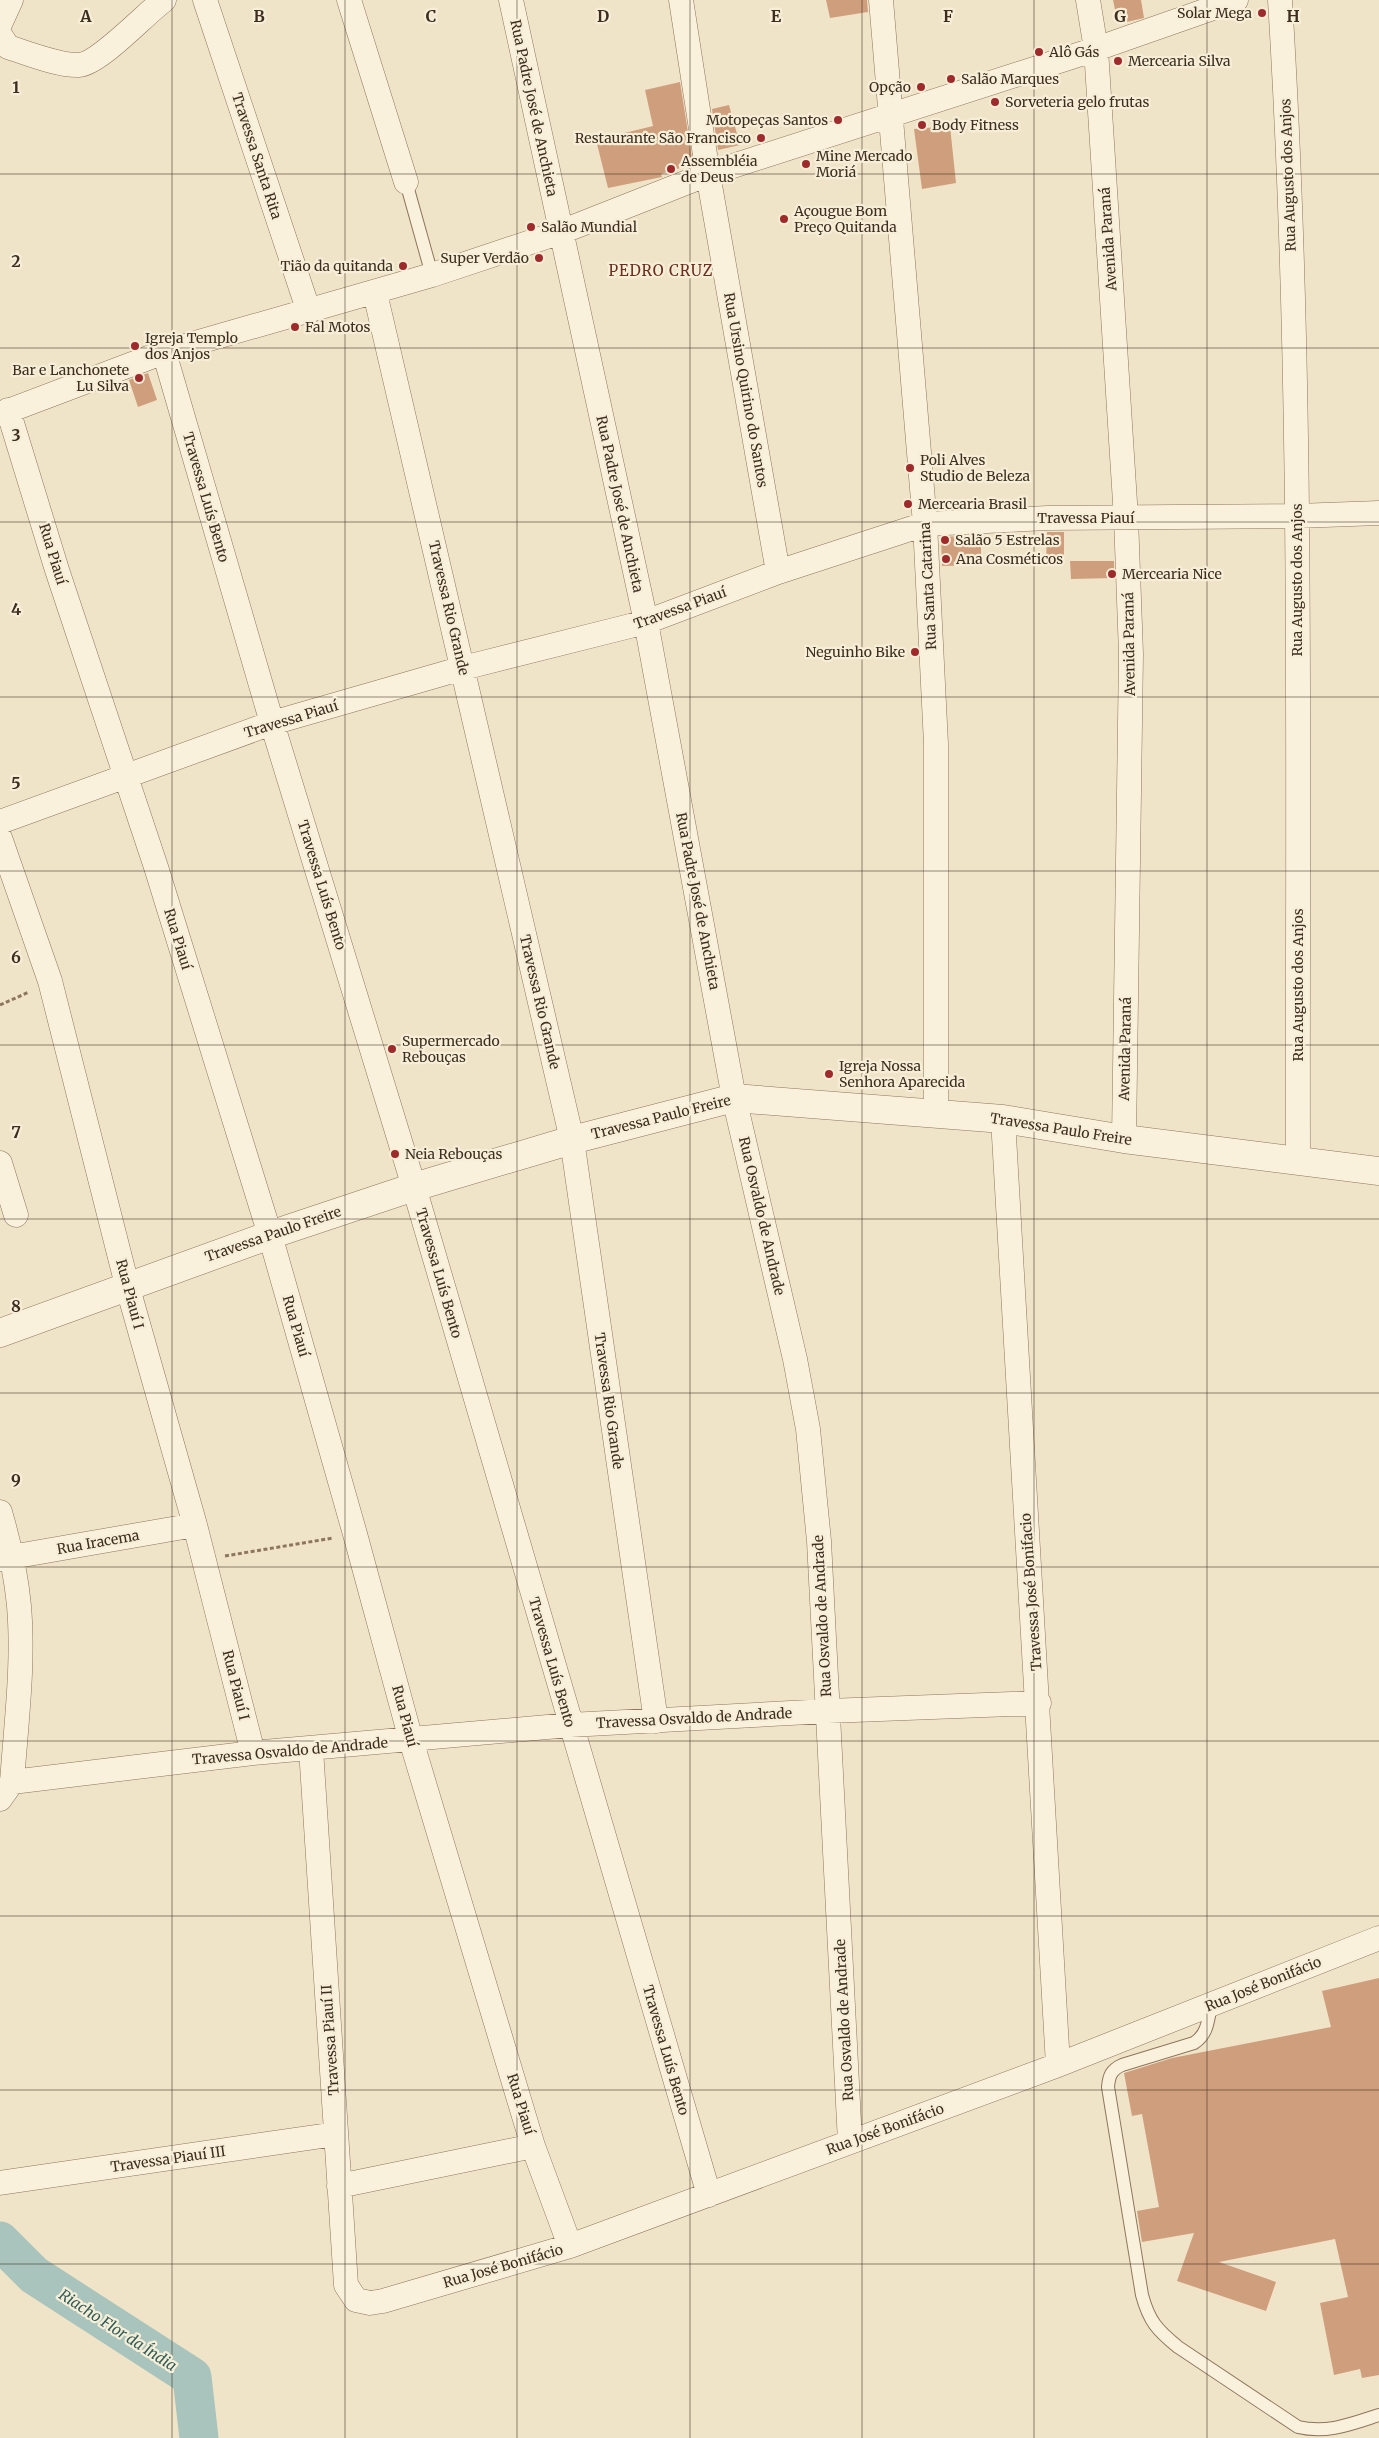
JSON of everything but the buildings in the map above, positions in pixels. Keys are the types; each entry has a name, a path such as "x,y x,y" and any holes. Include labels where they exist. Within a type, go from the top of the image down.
{"street":[{"path":"0,24 11,0"},
{"path":"0,35 8,47 70,65 81,65 105,52 164,0"},
{"name":"Travessa Santa Rita","path":"205,0 309,312"},
{"path":"349,0 406,182"},
{"name":"Rua Padre José de Anchieta","path":"511,0 646,622 734,1098"},
{"name":"Rua Ursino Quirino do Santos","path":"681,0 708,174 778,572"},
{"name":"Rua Santa Catarina","path":"881,0 892,115 924,524 936,744 936,1113"},
{"name":"Avenida Paraná","path":"1088,0 1096,49 1126,518 1131,654 1124,1139"},
{"path":"4,412 164,352 309,312 432,275 561,232 708,174 1096,49 1236,0"},
{"name":"Rua Augusto dos Anjos","path":"1280,0 1288,126 1297,516 1298,1161"},
{"name":"Travessa Rio Grande","path":"375,293 572,1140 656,1721"},
{"name":"Travessa Luís Bento","path":"164,352 272,723 414,1187 709,2195"},
{"name":"Rua Piauí","path":"4,412 126,777 270,1235 411,1740 534,2146 570,2246"},
{"name":"Travessa Piauí","path":"0,822 272,723 463,668 646,622 778,572 924,524 1012,519 1297,516 1379,513"},
{"name":"Rua Piauí I","path":"0,838 50,981 127,1286 204,1559 253,1753"},
{"name":"Travessa Paulo Freire","path":"0,1332 270,1235 414,1187 572,1140 734,1098 1003,1119 1124,1139 1379,1171"},
{"name":"Rua Osvaldo de Andrade","path":"734,1098 795,1359 808,1430 819,1541 850,2142"},
{"name":"Travessa José Bonifacio","path":"1003,1119 1023,1480 1039,1702 1058,2065"},
{"path":"0,1163 16,1215"},
{"path":"0,1512 6,1558 19,1607 20,1679 6,1791"},
{"name":"Rua Iracema","path":"6,1558 195,1526"},
{"name":"Travessa Osvaldo de Andrade","path":"6,1791 253,1753 570,1725 1039,1702"},
{"name":"Travessa Piauí II","path":"311,1749 346,2285 356,2300 370,2303 383,2301"},
{"name":"Rua José Bonifácio","path":"383,2301 570,2246 1058,2065 1379,1938"},
{"name":"Travessa Piauí III","path":"0,2183 336,2134"},
{"path":"339,2186 534,2146"}],"lane":[{"path":"406,182 432,275"},
{"path":"1211,2004 1206,2030 1202,2038 1194,2043 1122,2065 1112,2071 1109,2078 1108,2088 1142,2295 1148,2316 1160,2332 1178,2346 1298,2427 1314,2431 1336,2429 1379,2415"}],"path":[{"path":"0,1005 23,995"},
{"path":"204,1559 355,1534"}],"waterway":[{"name":"Riacho Flor da Índia","path":"0,2241 34,2275 192,2377 199,2438"}],"place":[{"name":"Solar Mega","path":"1262,13"},
{"name":"Alô Gás","path":"1039,52"},
{"name":"Mercearia Silva","path":"1118,61"},
{"name":"Salão Marques","path":"951,79"},
{"name":"Opção","path":"921,87"},
{"name":"Sorveteria gelo frutas","path":"995,102"},
{"name":"Motopeças Santos","path":"838,120"},
{"name":"Body Fitness","path":"922,125"},
{"name":"Restaurante São Francisco","path":"761,138"},
{"name":"Mine Mercado Moriá","path":"806,164"},
{"name":"Assembléia de Deus","path":"671,169"},
{"name":"Açougue Bom Preço Quitanda","path":"784,219"},
{"name":"Salão Mundial","path":"531,227"},
{"name":"Super Verdão","path":"539,258"},
{"name":"Tião da quitanda","path":"403,266"},
{"name":"Fal Motos","path":"295,327"},
{"name":"Igreja Templo dos Anjos","path":"135,346"},
{"name":"Bar e Lanchonete Lu Silva","path":"139,378"},
{"name":"Poli Alves Studio de Beleza","path":"910,468"},
{"name":"Mercearia Brasil","path":"908,504"},
{"name":"Salão 5 Estrelas","path":"945,540"},
{"name":"Ana Cosméticos","path":"946,559"},
{"name":"Mercearia Nice","path":"1112,574"},
{"name":"Neguinho Bike","path":"915,652"},
{"name":"Supermercado Rebouças","path":"392,1049"},
{"name":"Igreja Nossa Senhora Aparecida","path":"829,1074"},
{"name":"Neia Rebouças","path":"395,1154"}],"district":[{"name":"PEDRO CRUZ","path":"661,270"}]}
